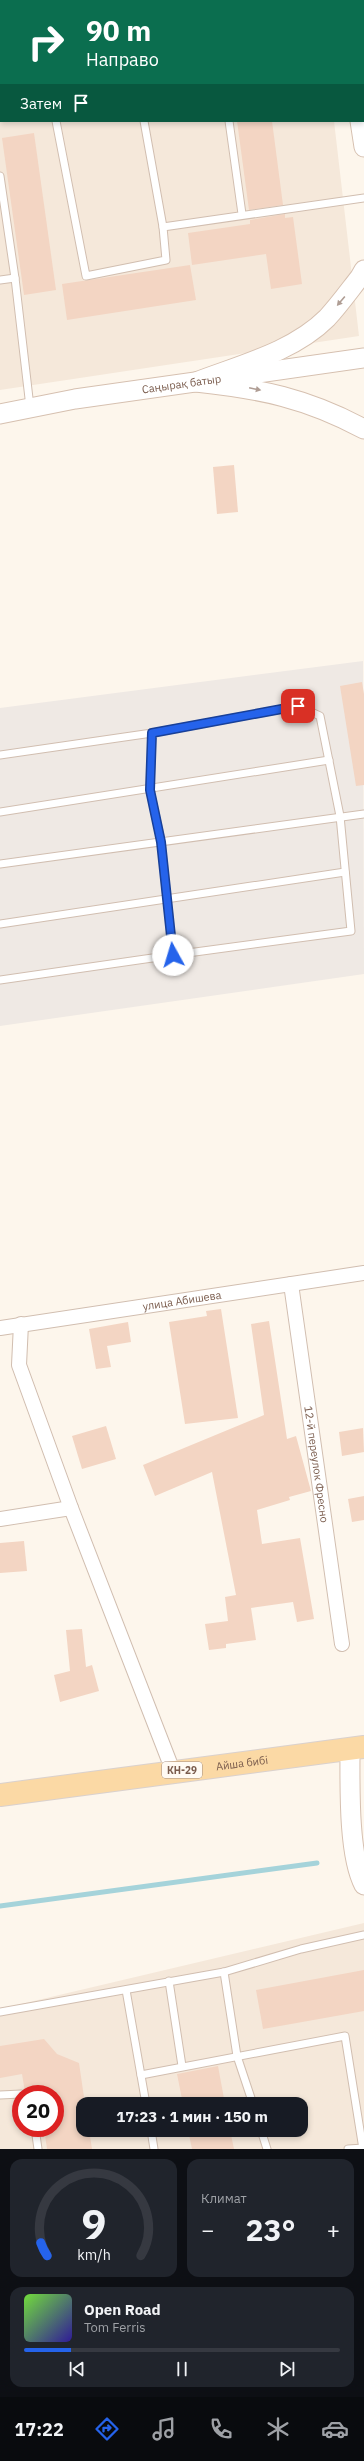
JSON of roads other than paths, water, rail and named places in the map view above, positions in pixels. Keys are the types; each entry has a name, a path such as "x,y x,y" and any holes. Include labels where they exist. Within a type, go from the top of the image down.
{"main road":[{"name":"Айша бибі","path":"0,1795 173,1771 357,1748"}],"street":[{"path":"360,122 364,147"},
{"path":"196,382 278,350 308,334 327,317 360,278 364,270"},
{"name":"Саңырақ батыр","path":"0,414 76,399 364,358"},
{"path":"196,382 250,388 297,399 364,429"},
{"name":"улица Абишева","path":"0,1328 364,1273"},
{"name":"12-й переулок Фресно","path":"291,1284 342,1644"},
{"path":"21,1324 19,1365 71,1508 173,1771"},
{"path":"0,1519 71,1508"},
{"path":"357,1748 350,1803 361,1880"}],"lane":[{"path":"56,122 86,276 166,260 163,227 144,122"},
{"path":"229,122 242,214"},
{"path":"0,176 15,278 30,409"},
{"path":"163,227 242,214 364,198"},
{"path":"0,280 15,278"},
{"path":"0,755 152,733 298,706 320,716 340,816 351,931 0,980"},
{"path":"152,733 150,790 161,842 173,955"},
{"path":"0,812 150,790 329,760"},
{"path":"0,864 340,816 364,814"},
{"path":"0,924 345,872"},
{"path":"0,2012 224,1972 301,1949 364,1935"},
{"path":"224,1972 237,2056 251,2097"},
{"path":"169,1981 182,2066"},
{"path":"126,1990 145,2097"},
{"path":"141,2075 345,2036 363,2148 348,2149"},
{"path":"0,2095 12,2094"},
{"path":"36,2137 38,2149"},
{"path":"152,2137 154,2149"},
{"path":"263,2137 267,2149"}],"waterway":[{"path":"0,1906 317,1863"}]}
